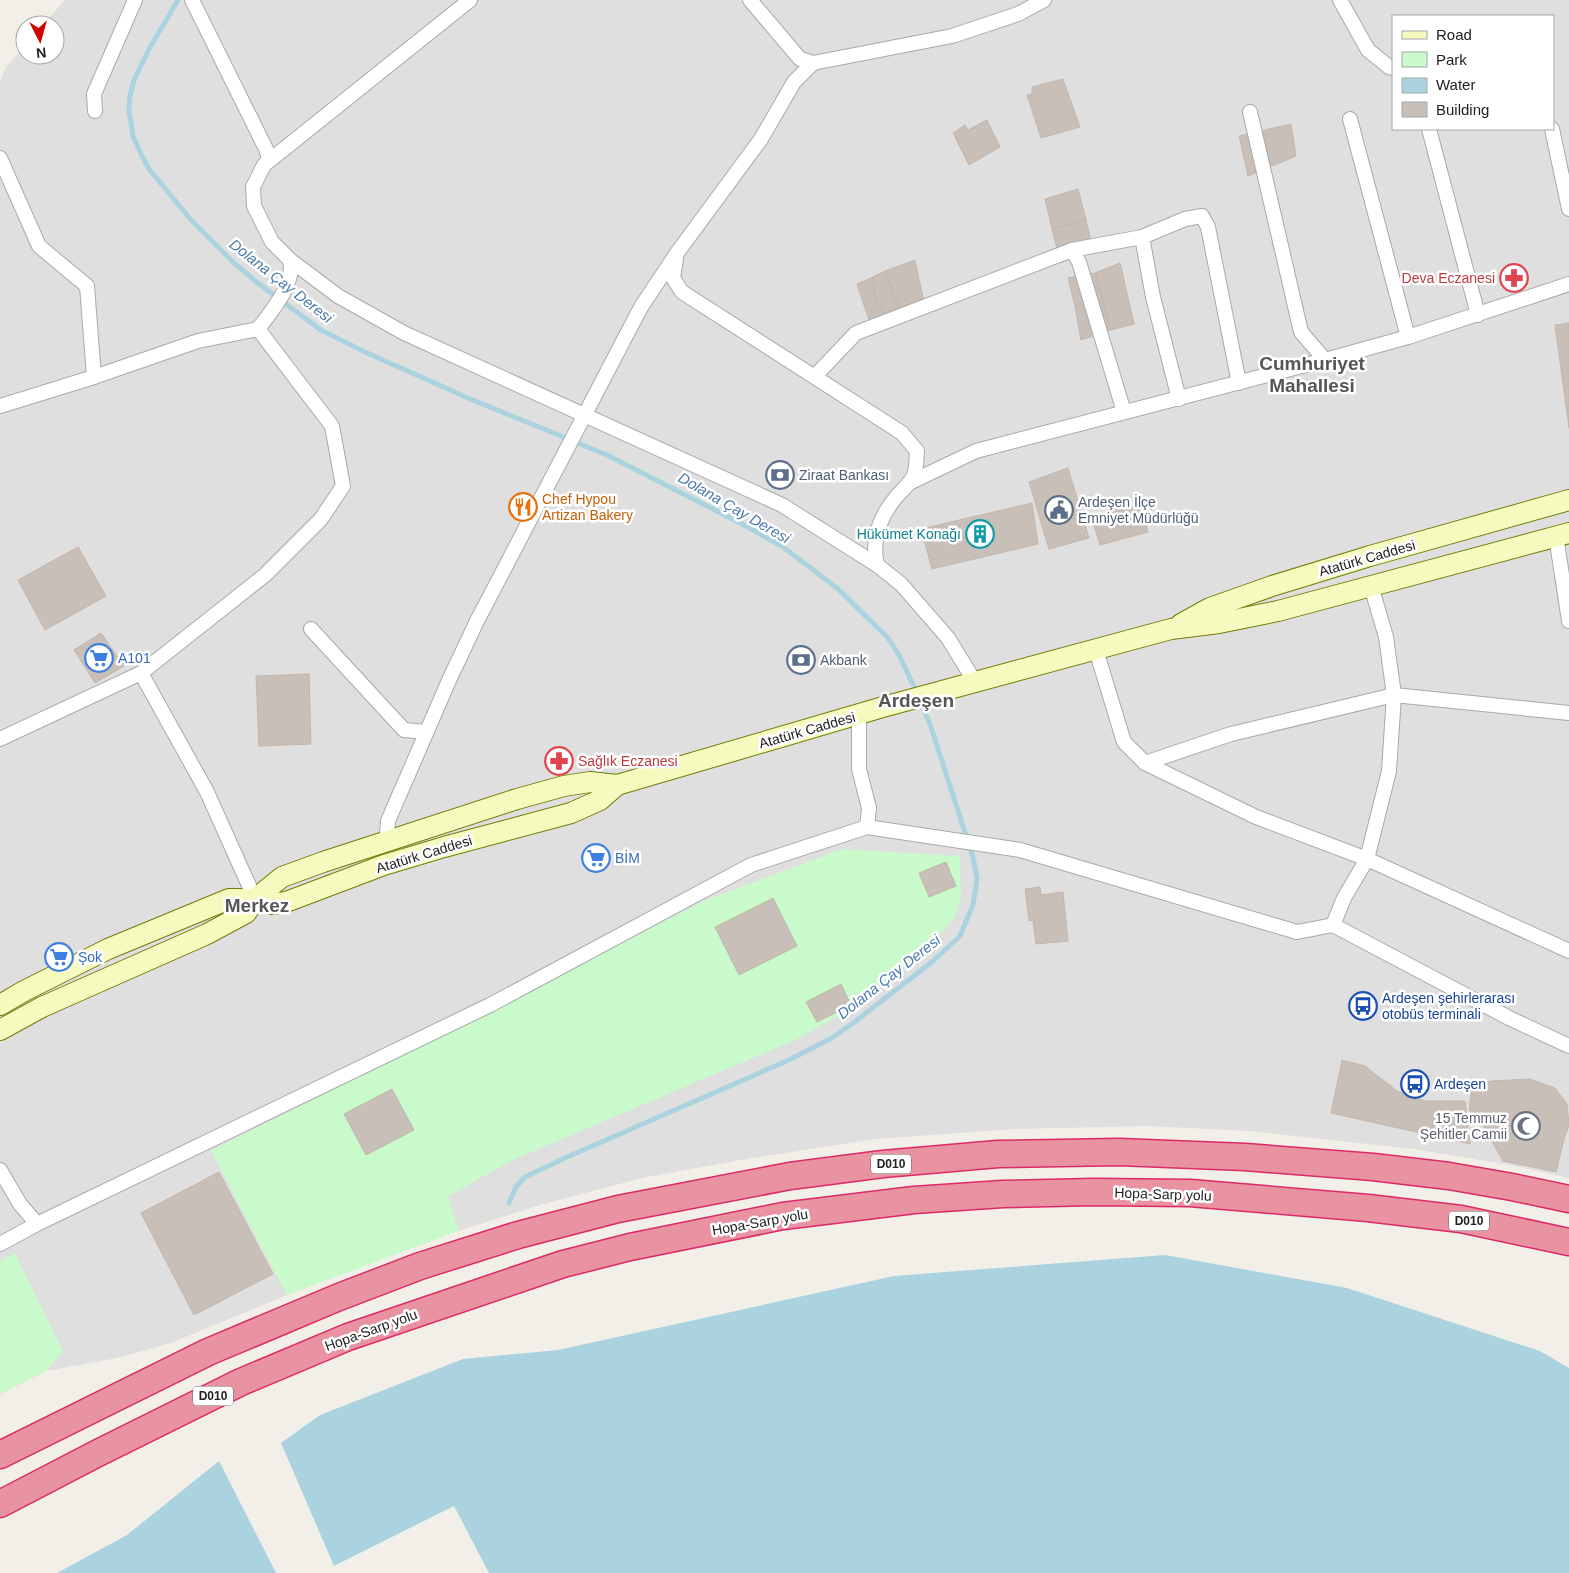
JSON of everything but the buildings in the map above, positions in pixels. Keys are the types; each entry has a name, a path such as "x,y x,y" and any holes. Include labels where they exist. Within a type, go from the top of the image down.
{"highway":[{"name":"D010","path":"0,1455 208,1352 420,1266 518,1235 618,1209 790,1176 883,1164 998,1154 1120,1152 1245,1157 1373,1167 1449,1176 1569,1199"},
{"name":"Hopa-Sarp yolu","path":"0,1504 242,1382 348,1337 564,1264 630,1247 783,1216 914,1200 1094,1192 1190,1193 1368,1208 1461,1219 1569,1242"}],"main road":[{"name":"Atatürk Caddesi","path":"1171,629 1210,608 1272,586 1370,556 1569,500"},
{"name":"Atatürk Caddesi","path":"0,1030 42,1007 207,934 246,914 255,899 282,878 346,854 516,799 564,786 590,782 617,785 883,707 1171,629 1219,623 1278,611 1563,534"},
{"name":"Atatürk Caddesi","path":"0,1005 24,991 116,946 229,900 255,899 272,904 286,902 384,865 571,813 600,800 617,785"}],"street":[{"path":"95,111 94,94 135,0"},
{"path":"470,0 269,159 264,165 253,187 254,206 272,242 290,260 338,296 404,333 582,420 782,505 877,565 901,584 948,638 975,682"},
{"path":"750,0 800,59 813,64"},
{"path":"396,838 390,837 387,834 388,822 450,678 478,620 641,307 677,253 761,139 794,82 813,64 952,36 1018,14 1044,0"},
{"path":"1340,0 1368,50 1392,68"},
{"path":"193,3 266,149 269,159"},
{"path":"1250,112 1301,332 1325,360"},
{"path":"1350,120 1408,336"},
{"path":"1429,130 1478,314"},
{"path":"1552,130 1569,209"},
{"path":"0,158 39,246 87,286 94,377"},
{"path":"815,376 856,333 1072,250 1142,237 1185,219 1202,216 1208,227 1239,383"},
{"path":"1142,237 1154,298 1179,399"},
{"path":"1072,250 1079,262 1124,412"},
{"path":"677,253 673,278 682,292 902,433 917,452 914,474 880,522 874,544 877,565"},
{"path":"0,406 94,377 198,341 258,329 284,293 292,267 290,260"},
{"path":"909,483 976,451 1325,360 1408,336 1569,284"},
{"path":"0,739 140,673 265,575 321,519 343,486 332,426 258,329"},
{"path":"1563,534 1569,621"},
{"path":"1333,925 1344,898 1367,859 1389,771 1394,695 1386,637 1371,586"},
{"path":"312,629 404,730 426,732"},
{"path":"1096,650 1124,742 1145,763 1256,817 1367,859 1569,951"},
{"path":"140,673 207,792 255,899"},
{"path":"1145,763 1231,734 1394,695 1569,713"},
{"path":"859,715 859,768 869,808 867,827"},
{"path":"0,1244 37,1224 490,1005 751,865 867,827 1020,850 1297,932 1333,925 1500,1013 1569,1046"},
{"path":"0,1170 20,1204 37,1224"}],"shaded area":[{"path":"65,0 1569,0 1569,1178 1515,1166 1413,1149 1249,1131 1148,1126 1016,1129 875,1139 752,1158 642,1178 540,1205 458,1231 343,1272 171,1343 117,1358 46,1371 0,1394 0,81 6,67 15,57 15,65 65,65 65,15 52,15"}],"green space":[{"path":"842,849 960,856 961,899 954,918 933,942 850,1010 795,1040 515,1159 448,1196 458,1231 287,1295 211,1151 706,900"},
{"path":"15,1253 63,1352 46,1371 0,1394 0,1261"}],"water":[{"path":"1165,1255 1347,1288 1540,1351 1569,1368 1569,1573 489,1573 454,1506 334,1566 281,1443 320,1415 463,1359 558,1350 894,1276"},
{"path":"219,1461 276,1573 57,1573 127,1535"}],"waterway":[{"name":"Dolana Çay Deresi","path":"178,0 149,49 134,80 129,110 133,136 149,169 191,220 234,263 321,330 468,398 607,455 748,527 783,547 837,588 888,638 899,655 917,693"},
{"name":"Dolana Çay Deresi","path":"509,1203 516,1187 525,1177 789,1060 830,1039 933,961 960,936 973,905 977,879 973,857 931,727 920,701"}],"place":[{"name":"Deva Eczanesi","path":"1514,278"},
{"name":"Ziraat Bankası","path":"780,475"},
{"name":"Chef Hypou Artizan Bakery","path":"523,507"},
{"name":"Ardeşen İlçe Emniyet Müdürlüğü","path":"1059,510"},
{"name":"Hükümet Konağı","path":"980,534"},
{"name":"A101","path":"99,658"},
{"name":"Akbank","path":"801,660"},
{"name":"Sağlık Eczanesi","path":"559,761"},
{"name":"BİM","path":"596,858"},
{"name":"Şok","path":"59,957"},
{"name":"Ardeşen şehirlerarası otobüs terminali","path":"1363,1006"},
{"name":"Ardeşen","path":"1415,1084"},
{"name":"15 Temmuz Şehitler Camii","path":"1526,1126"}],"district":[{"name":"Cumhuriyet Mahallesi","path":"1312,374"},
{"name":"Ardeşen","path":"916,700"},
{"name":"Merkez","path":"257,905"}]}
